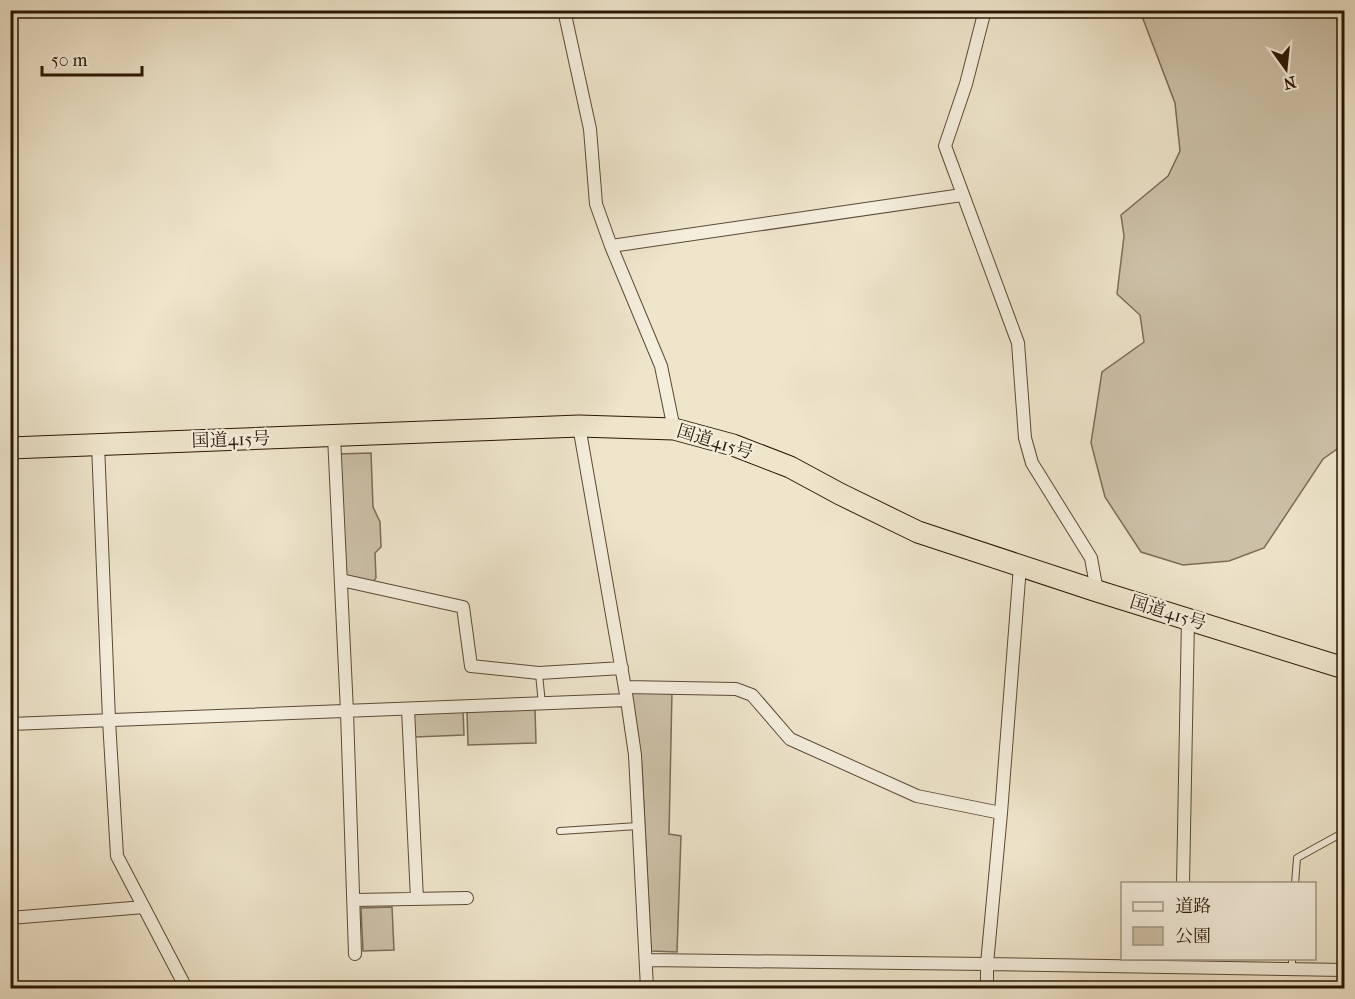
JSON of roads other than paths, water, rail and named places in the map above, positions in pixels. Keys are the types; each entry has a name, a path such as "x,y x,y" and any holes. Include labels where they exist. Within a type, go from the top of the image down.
{"highway":[{"name":"国道415号","path":"10,448 579,426 674,429 733,445 790,467 918,532 1344,668"}],"street":[{"path":"580,10 564,12 590,129 596,204 661,366 674,429"},
{"path":"985,10 966,84 945,146 1018,343 1025,438 1032,463 1091,558 1097,591"},
{"path":"611,246 963,195"},
{"path":"579,426 622,668 635,756 647,988"},
{"path":"334,436 348,712 355,954"},
{"path":"98,444 117,856 185,986"},
{"path":"987,988 987,964 1020,566"},
{"path":"341,580 464,607 471,666 539,673 622,668"},
{"path":"1183,882 1188,619"},
{"path":"625,687 736,689 752,695 790,739 917,796 1001,813"},
{"path":"10,724 627,700"},
{"path":"408,710 417,899"},
{"path":"354,900 467,898"},
{"path":"10,918 144,907"},
{"path":"646,960 987,964 1292,964 1344,970"}],"lane":[{"path":"539,673 542,704"},
{"path":"560,831 639,826"},
{"path":"1295,882 1297,858 1344,832"}]}
